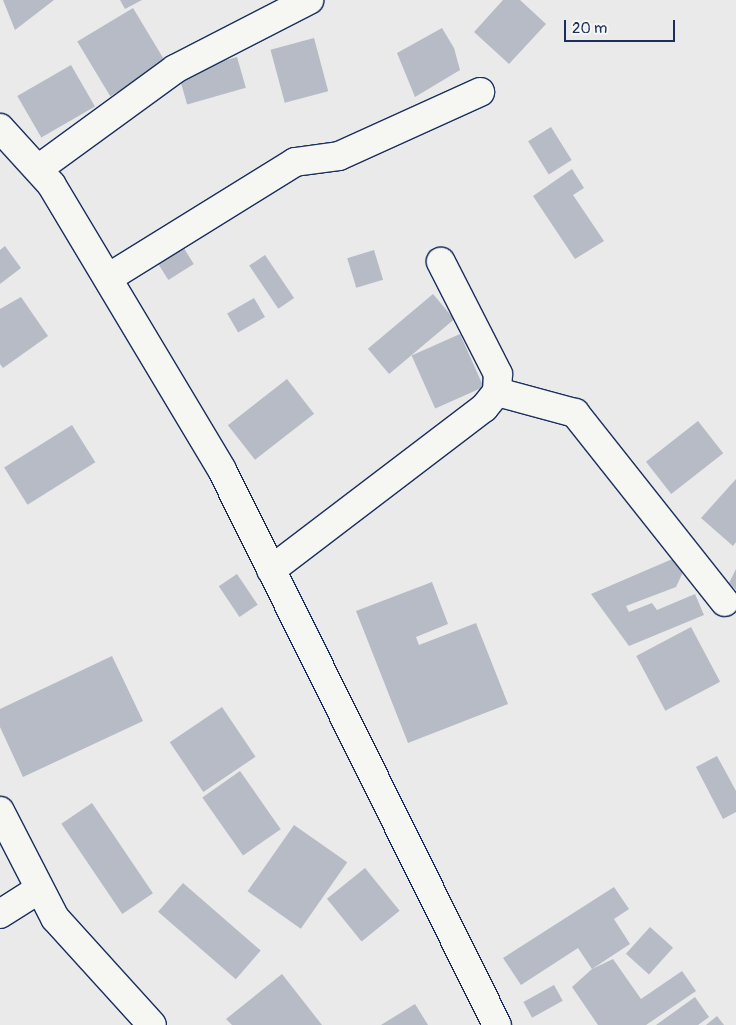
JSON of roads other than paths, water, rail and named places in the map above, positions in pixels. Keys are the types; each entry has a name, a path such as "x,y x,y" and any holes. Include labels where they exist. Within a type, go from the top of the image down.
{"street":[{"path":"38,169 175,70 309,0"},
{"path":"108,278 295,162 339,156 480,92"},
{"path":"0,128 51,184 222,470 497,1025"},
{"path":"271,570 484,408 497,392 498,374 441,262"},
{"path":"497,392 575,413 725,602"},
{"path":"0,811 38,890 55,918 152,1025"},
{"path":"0,914 38,890"}]}
